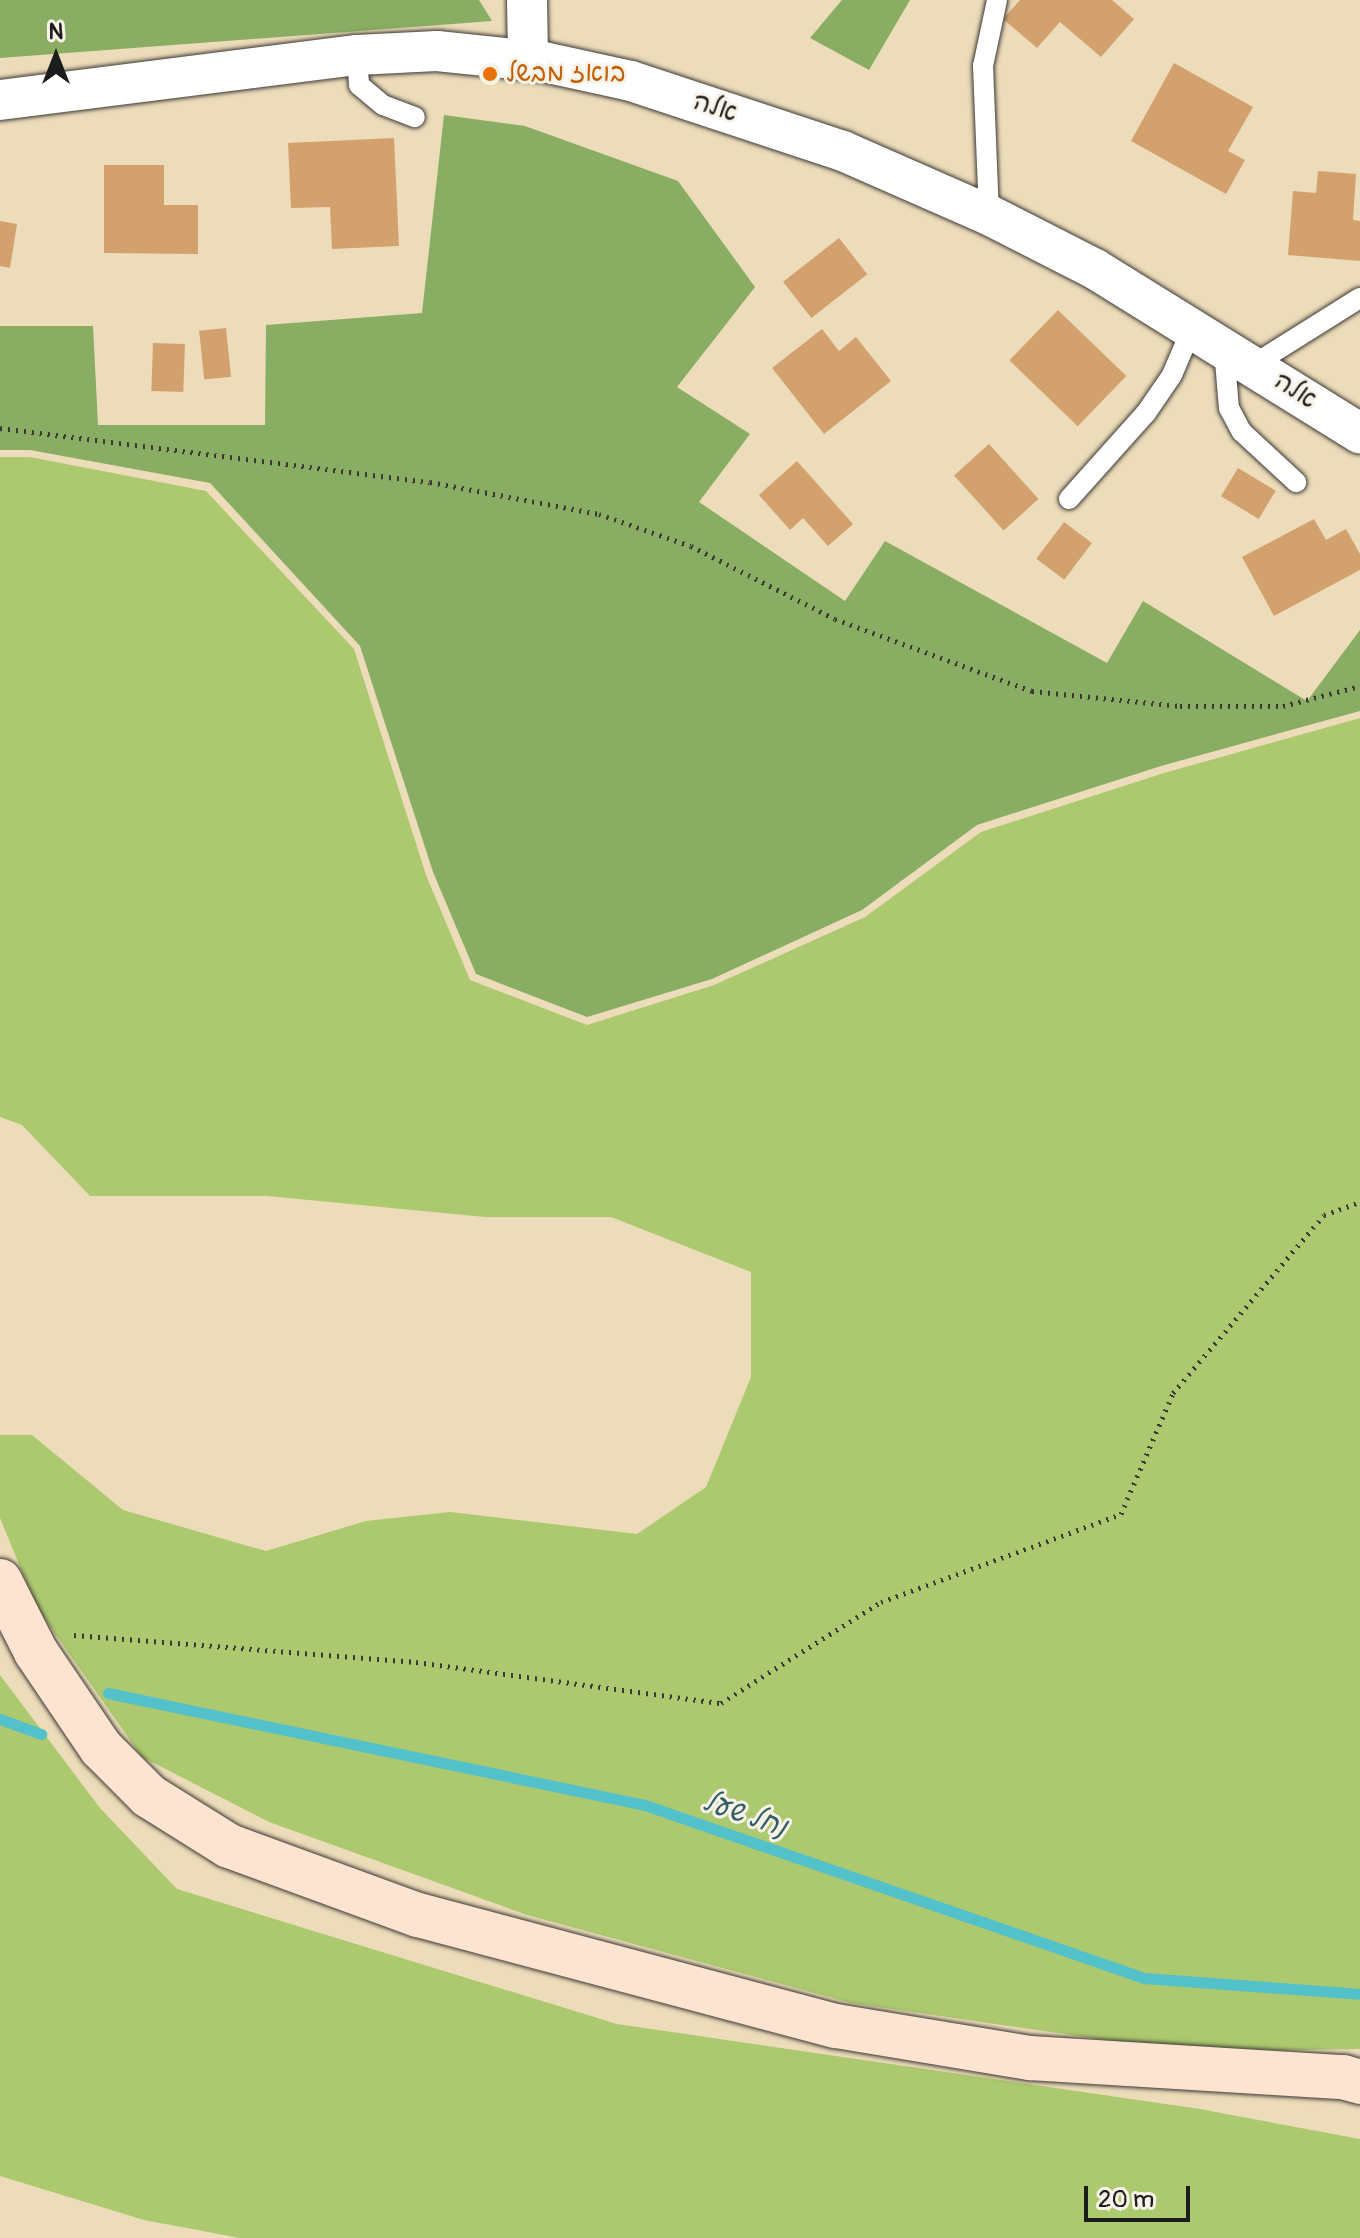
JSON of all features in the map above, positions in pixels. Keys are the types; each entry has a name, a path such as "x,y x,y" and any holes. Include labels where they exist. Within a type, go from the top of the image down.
{"main road":[{"path":"0,1581 25,1630 101,1748 149,1796 229,1846 418,1915 836,2026 1030,2058 1343,2077 1360,2082"}],"street":[{"path":"527,0 528,60"},
{"name":"אלה","path":"0,100 357,55 437,51 528,60 631,81 843,151 989,215 1095,269 1360,433"}],"lane":[{"path":"989,215 983,66 997,0"},
{"path":"357,55 359,85 383,105 415,117"},
{"path":"1069,499 1146,413 1172,375 1223,346 1360,298"},
{"path":"1223,346 1229,408 1242,432 1296,482"}],"path":[{"path":"0,428 430,482 599,514 691,546 835,619 1032,691 1180,706 1283,706 1360,686"},
{"path":"25,1630 172,1645 416,1662 721,1703 881,1602 1121,1514 1173,1393 1324,1215 1360,1202"}],"green space":[{"path":"0,0 479,0 492,21 0,58"},
{"path":"842,0 910,0 869,70 810,38"},
{"path":"444,115 525,126 678,181 755,287 677,387 750,434 699,502 845,601 885,541 1107,663 1143,601 1307,701 1360,630 1360,711 1161,766 977,825 862,910 712,979 587,1017 476,974 433,872 360,646 210,483 30,450 0,450 0,326 93,326 98,425 265,425 266,325 422,313"},
{"path":"0,457 30,457 206,491 354,649 426,875 470,980 587,1025 714,985 865,917 981,832 1164,773 1360,718 1360,2049 1189,2052 851,2003 527,1915 269,1822 142,1757 37,1608 0,1518 0,1435 32,1435 123,1510 266,1551 366,1521 450,1512 637,1534 706,1487 751,1377 751,1272 611,1217 485,1217 267,1196 90,1196 22,1125 0,1117"},
{"path":"0,1675 100,1808 177,1889 617,2024 1200,2109 1360,2139 1360,2238 240,2238 144,2220 0,2176"}],"building":[{"path":"1020,0 1112,0 1134,19 1101,57 1060,22 1037,48 1003,19"},
{"path":"1174,63 1253,107 1228,151 1245,160 1226,194 1131,141"},
{"path":"394,138 399,246 332,249 330,207 291,208 288,143"},
{"path":"104,165 164,165 164,205 198,205 198,254 104,253"},
{"path":"1318,171 1356,174 1353,220 1360,221 1360,261 1288,255 1293,191 1316,193"},
{"path":"0,221 17,224 10,268 0,266"},
{"path":"839,238 867,274 811,318 783,282"},
{"path":"1058,310 1126,376 1078,426 1009,360"},
{"path":"226,328 231,377 204,380 199,331"},
{"path":"822,329 839,351 856,337 891,381 824,434 772,368"},
{"path":"153,343 185,344 183,392 151,391"},
{"path":"989,444 1039,499 1004,530 954,475"},
{"path":"797,461 853,524 828,546 803,518 790,530 759,495"},
{"path":"1238,468 1276,491 1259,519 1221,496"},
{"path":"1314,519 1326,540 1346,529 1360,554 1360,570 1274,616 1242,557"},
{"path":"1064,522 1092,543 1064,580 1036,559"}],"waterway":[{"name":"נחל שעל","path":"108,1693 645,1805 1144,1978 1360,1994"},
{"name":"נחל שעל","path":"0,1719 41,1734"}],"place":[{"name":"בואז מבשל","path":"490,74"}]}
